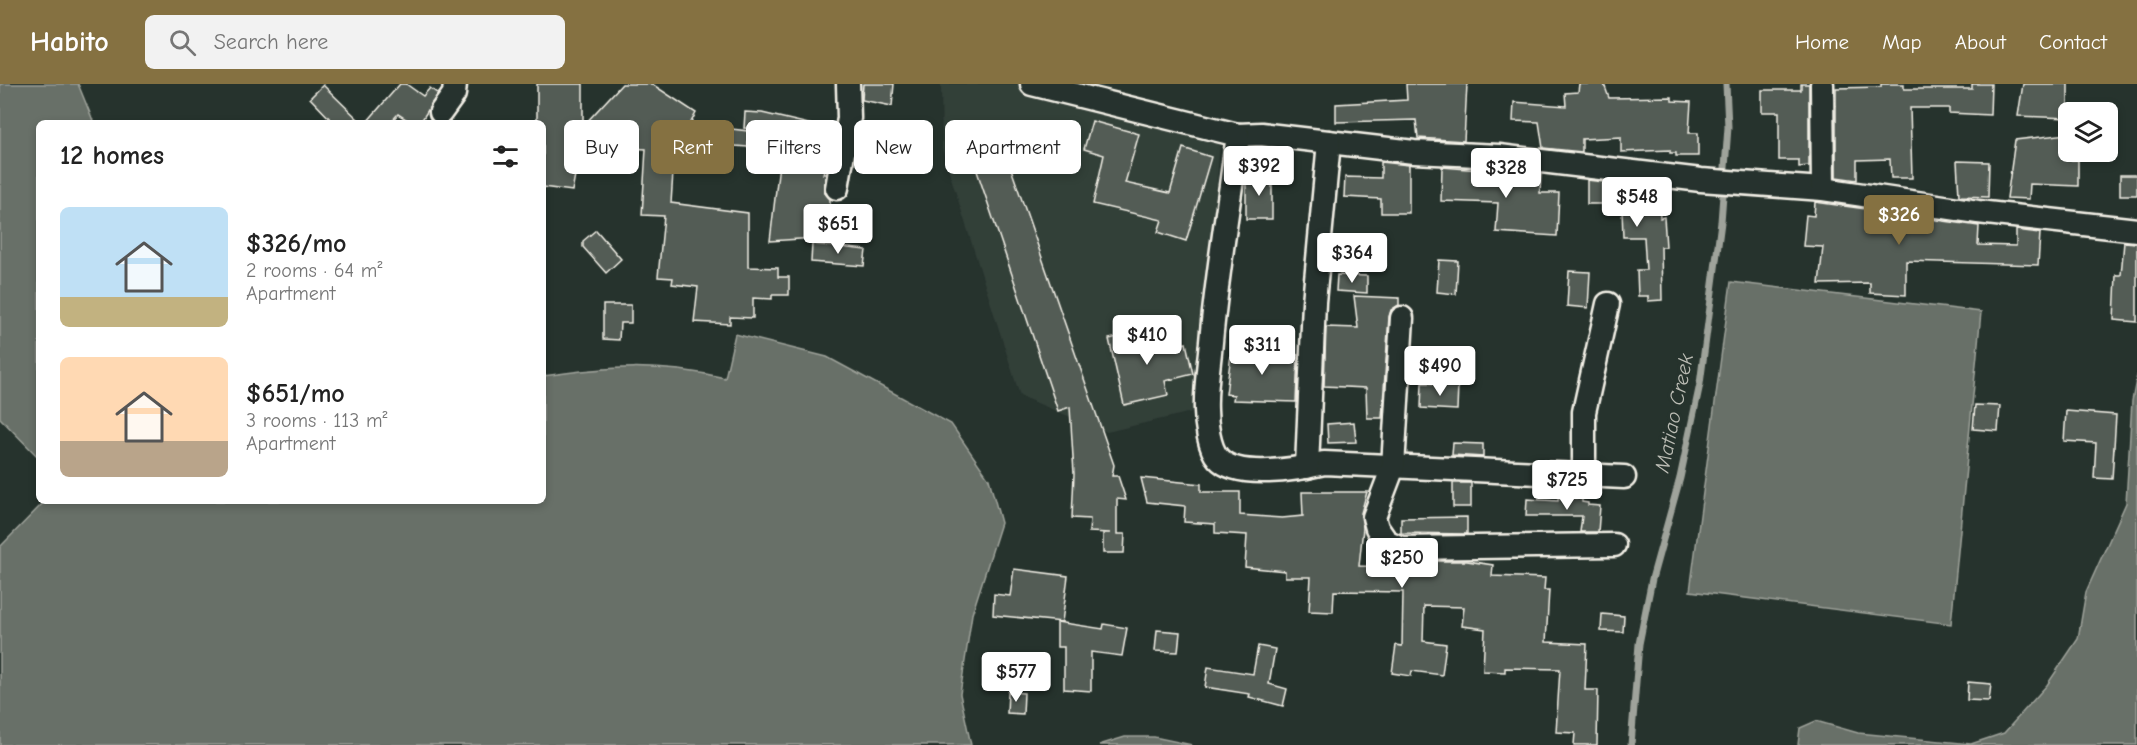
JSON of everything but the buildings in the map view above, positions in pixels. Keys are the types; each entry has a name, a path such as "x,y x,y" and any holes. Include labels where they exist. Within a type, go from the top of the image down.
{"street":[{"path":"441,112 454,94 455,84"},
{"path":"837,188 849,118 848,84"},
{"path":"1032,84 1238,135 1261,134 1414,152 1499,156 1771,187 1823,189 1978,212 2137,230"},
{"path":"1822,84 1823,189"},
{"path":"1238,135 1213,320 1206,412 1210,439 1218,458 1230,467 1263,470 1307,467 1324,463 1624,477"},
{"path":"1307,467 1314,302 1329,142"},
{"path":"1584,476 1584,412 1608,304"},
{"path":"1402,318 1393,467 1374,517 1377,528 1386,540 1401,548 1614,545"}],"shaded area":[{"path":"0,84 78,84 93,120 36,120 36,455 0,418"},
{"path":"941,84 1042,84 1221,131 1200,410 1107,432 1020,396 950,174 1081,174 1081,120 945,120 945,158 942,149"},
{"path":"1731,282 1981,312 1951,624 1690,591"},
{"path":"735,334 827,357 951,424 989,479 1001,523 972,614 960,694 971,745 0,745 0,547 42,504 546,504 546,376 612,368 656,368 725,378"},
{"path":"2137,375 2137,745 1798,745 1800,728 1816,721 1858,733 1971,744 2004,733 2047,685 2078,639 2086,592 2126,503 2132,401"},
{"path":"1125,737 1154,737 1192,745 1099,745"}],"waterway":[{"name":"Matiao Creek","path":"1631,745 1639,644 1652,579 1680,478 1700,384 1721,222 1728,127 1726,84"}]}
